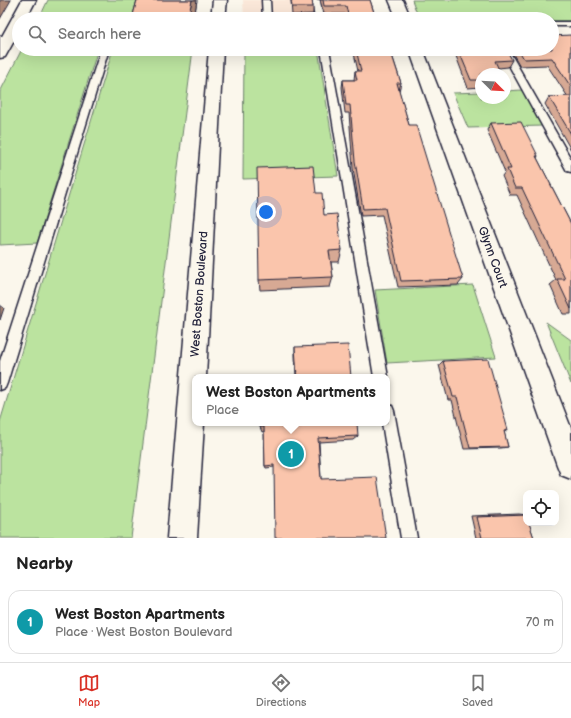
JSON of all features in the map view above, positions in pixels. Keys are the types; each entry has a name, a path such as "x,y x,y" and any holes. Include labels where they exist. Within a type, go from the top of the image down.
{"street":[{"path":"23,12 29,0"},
{"path":"219,12 220,0"},
{"path":"396,0 401,12"},
{"path":"0,54 9,38"},
{"name":"West Boston Boulevard","path":"193,374 216,56"},
{"name":"Glynn Court","path":"419,56 571,465"},
{"name":"West Boston Boulevard","path":"182,538 192,394"}],"lane":[{"path":"266,0 267,12"},
{"path":"316,0 318,12"},
{"path":"559,24 571,24"},
{"path":"0,383 104,56"},
{"path":"326,56 380,374"},
{"path":"508,56 571,168"},
{"path":"390,426 409,538"}],"shaded area":[{"path":"243,0 342,0 345,12 244,12"}],"green space":[{"path":"48,0 145,0 142,12 42,12"},
{"path":"412,0 571,0 571,21 559,21 559,12 416,12"},
{"path":"18,56 96,56 37,243 0,245 0,92"},
{"path":"111,56 192,56 131,538 0,538 0,422"},
{"path":"244,56 319,56 338,176 243,179"},
{"path":"522,90 542,126 468,128 453,93 475,92 475,104 511,104 511,91"},
{"path":"473,285 496,357 387,363 375,290"},
{"path":"546,322 571,340 571,384"}],"building":[{"path":"137,0 192,0 189,12 134,12"},
{"path":"291,0 312,0 313,7 292,7"},
{"path":"323,0 370,0 374,12 347,12 346,6 324,6"},
{"path":"571,35 571,87 552,58 524,59 522,56 559,56 559,36"},
{"path":"358,56 392,56 401,83 397,83 409,125 416,125 463,279 401,281 385,208 363,209 355,161 350,105 346,105 343,80 357,80 355,71 361,71"},
{"path":"461,56 510,56 512,60 495,61 498,68 475,68 475,80 471,80"},
{"path":"571,96 571,134 549,97"},
{"path":"521,122 538,156 536,156 571,224 571,309 557,279 565,279 522,188 515,188 507,169 511,169 491,123"},
{"path":"313,166 316,193 322,193 324,215 337,214 342,250 329,251 333,277 259,280 257,168"},
{"path":"348,345 351,374 297,374 295,347"},
{"path":"488,359 508,430 504,431 508,447 470,448 457,397 453,397 443,361"},
{"path":"357,426 358,436 318,438 321,479 377,477 386,538 275,538 274,465 265,466 264,427 260,427"},
{"path":"523,515 523,526 530,526 534,538 482,538 477,517"}],"place":[{"name":"West Boston Apartments","path":"291,454"}]}
